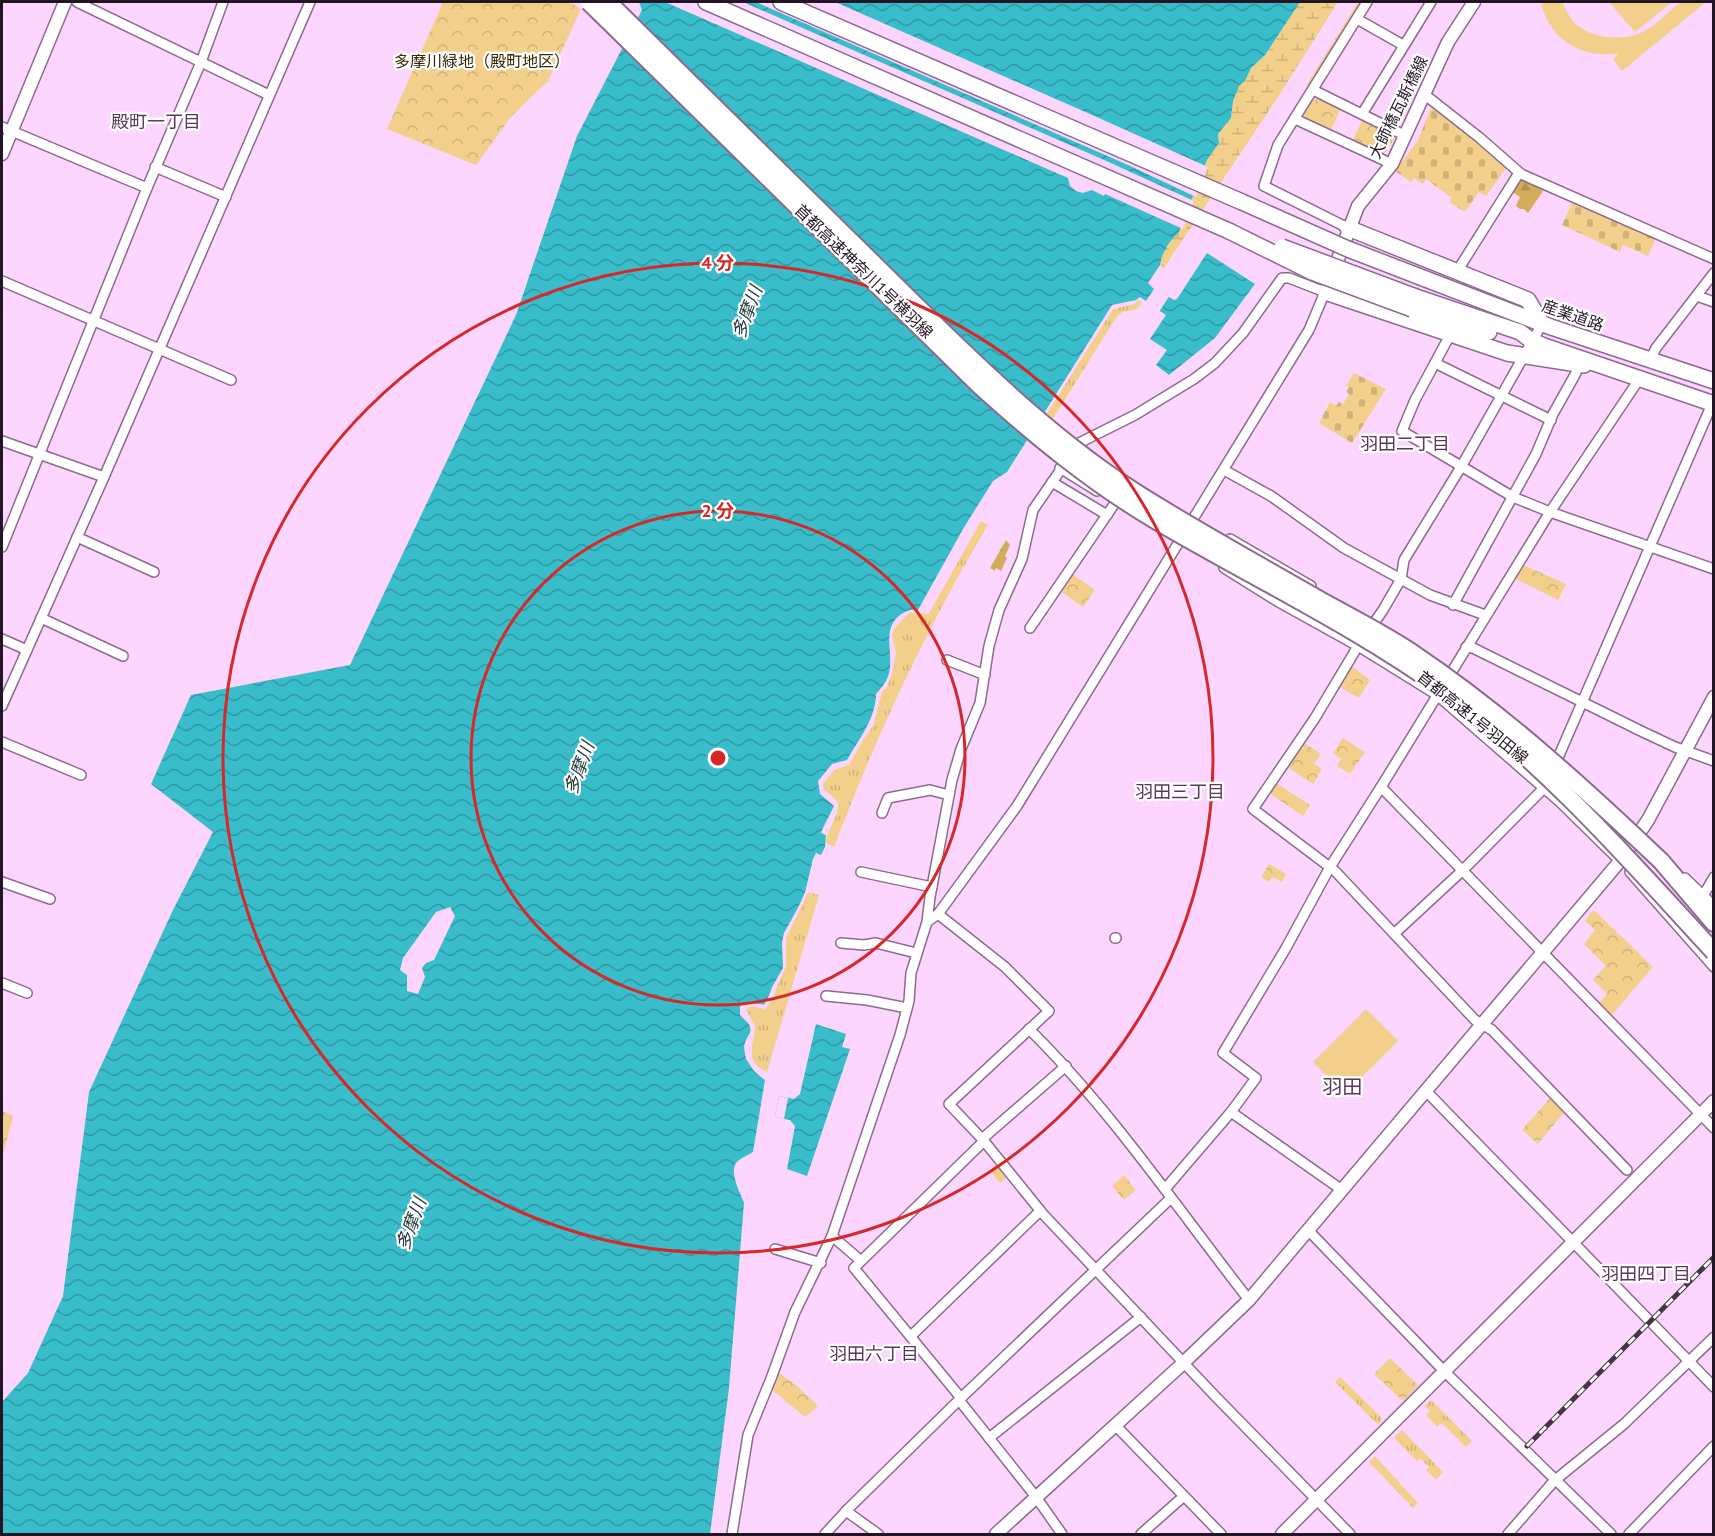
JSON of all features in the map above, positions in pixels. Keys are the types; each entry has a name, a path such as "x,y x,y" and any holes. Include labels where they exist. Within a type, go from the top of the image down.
{"highway":[{"path":"580,2 621,33"},
{"name":"首都高速神奈川1号横羽線","path":"589,2 978,384 1020,422 1072,465 1160,515"},
{"name":"首都高速神奈川1号横羽線","path":"608,2 987,375 1080,454 1160,515"},
{"name":"首都高速1号羽田線","path":"1160,515 1402,647 1458,685 1550,760 1661,861 1713,914"},
{"name":"首都高速1号羽田線","path":"1160,515 1359,635 1450,694 1541,772 1645,877 1713,952"},
{"path":"1661,861 1713,922"},
{"path":"1645,877 1713,942"}],"main road":[{"path":"706,2 1229,231 1257,237 1414,303 1520,332 1532,341 1713,404"},
{"name":"産業道路","path":"781,2 1348,249 1542,324 1713,381"},
{"path":"1348,228 1528,300 1542,324"},
{"path":"1325,292 1523,357 1578,365 1604,366"}],"street":[{"path":"2,154 6,129 65,2"},
{"path":"77,2 269,95"},
{"path":"2,547 5,529 39,454 155,167 201,62 223,2"},
{"path":"2,706 105,477 158,349 310,2"},
{"path":"1348,228 1264,186 1278,145 1367,2"},
{"path":"1362,114 1431,2"},
{"name":"大師橋瓦斯橋線","path":"1325,292 1358,206 1392,164 1448,42 1474,2"},
{"path":"1358,19 1403,45"},
{"path":"1313,90 1406,136"},
{"path":"1424,94 1480,138 1519,173 1713,259"},
{"path":"1295,119 1392,164"},
{"path":"6,129 147,188"},
{"path":"155,167 226,197"},
{"path":"1456,273 1519,173"},
{"path":"1650,360 1656,348 1713,273"},
{"path":"732,1534 748,1435 795,1312 832,1236 891,1064 907,1008 910,973 927,922 949,795 961,750 980,703 988,646 999,610 1022,559 1033,510 1078,444 1135,415 1194,379 1215,363 1243,333 1282,278 1288,278 1325,292 1309,330 1017,806 938,914 927,922"},
{"path":"2,281 231,380"},
{"path":"1696,296 1713,303"},
{"path":"1542,324 1502,397 1404,560 1401,579 1315,718 1253,809 1330,867 1482,1025 1492,1030 1627,1170"},
{"path":"1450,334 1402,430 1513,497 1713,569"},
{"path":"1435,363 1551,420"},
{"path":"1453,604 1536,454 1578,365"},
{"path":"1165,1189 1231,1112 1256,1078 1223,1053 1292,938 1330,867 1382,787 1485,615 1550,512 1640,378"},
{"path":"1395,933 1463,870 1544,789 1713,404"},
{"path":"2,441 105,477"},
{"path":"1078,444 1193,519 1294,575 1450,674 1557,761 1640,835 1713,906"},
{"path":"1060,468 1437,695 1544,789 1620,861 1713,967"},
{"path":"1224,470 1271,496 1344,548 1430,595 1485,615"},
{"path":"1052,482 1107,515"},
{"path":"1030,628 1115,503"},
{"path":"77,537 154,572"},
{"path":"41,618 123,656"},
{"path":"2,639 27,650"},
{"path":"1466,647 1473,648 1685,751 1713,761"},
{"path":"947,660 985,675"},
{"path":"996,1534 1249,1300 1620,861 1640,835 1713,697"},
{"path":"2,742 81,775"},
{"path":"1382,787 1713,1128"},
{"path":"882,813 888,798 930,790 949,795"},
{"path":"861,872 932,887"},
{"path":"1703,896 1713,877"},
{"path":"2,882 50,899"},
{"path":"938,914 1005,967 1048,1011 949,1104 983,1140 1040,1211 1095,1270 1350,1534"},
{"path":"841,943 864,945 876,943 916,953"},
{"path":"2,983 27,993"},
{"path":"826,996 867,1000 907,1008"},
{"path":"1029,1029 1066,1066 1118,1127 1249,1300"},
{"path":"1062,1534 911,1336 854,1268 983,1140 1066,1066"},
{"path":"1426,1091 1713,1387"},
{"path":"1282,1534 1713,1101"},
{"path":"1231,1112 1342,1190"},
{"path":"825,1534 960,1399 1171,1198"},
{"path":"911,1336 1040,1211"},
{"path":"1308,1230 1444,1371 1554,1481 1611,1534"},
{"path":"832,1236 860,1260"},
{"path":"775,1249 820,1263"},
{"path":"989,1438 1141,1317"},
{"path":"1508,1534 1554,1481 1624,1424 1713,1337"},
{"path":"1115,1425 1221,1534"},
{"path":"1629,1534 1713,1446"},
{"path":"1141,1534 1184,1496"},
{"path":"846,1511 878,1534"}],"green space":[{"name":"多摩川緑地（殿町地区）","path":"443,2 570,2 581,9 548,81 511,117 476,165 387,129"},
{"path":"1300,2 1338,2 1280,94 1164,268 1160,265 1162,256 1169,243 1179,232 1207,160 1219,143 1218,134 1231,118 1233,101 1239,85 1245,81 1251,68 1265,55"},
{"path":"1358,2 1361,2 1309,86 1307,84"},
{"path":"1541,2 1562,2 1577,25 1593,34 1612,38 1631,36 1648,29 1681,2 1706,2 1622,71 1613,59 1618,54 1588,52 1578,49 1561,38 1548,22"},
{"path":"1609,2 1672,2 1635,32"},
{"path":"1320,99 1390,132 1394,139 1386,152 1379,155 1306,120 1304,114 1312,100","holes":["1340,110 1362,120 1353,140 1331,130"]},
{"path":"1432,106 1479,141 1507,167 1486,196 1479,192 1465,212 1449,202 1452,198 1426,179 1423,184 1414,178 1411,182 1395,171 1417,142"},
{"path":"1522,179 1543,191 1528,213 1516,206 1520,197 1514,193 1511,195 1519,180"},
{"path":"1573,201 1656,238 1648,256 1623,245 1620,252 1562,225"},
{"path":"1138,300 1142,302 1137,309 1122,312 1116,318 1046,430 1039,426 1113,309 1135,304"},
{"path":"1354,373 1386,389 1352,443 1319,423 1330,402 1336,406 1339,402 1343,404 1349,394 1346,392 1349,387 1346,386"},
{"path":"981,521 988,525 923,643 867,764 834,847 826,843 838,804 824,789 823,784 834,770 849,765 873,726 882,692 887,687 892,674 896,653 892,635 894,629 911,612 919,615 922,612 928,615"},
{"path":"1006,540 1010,545 1005,556 1007,558 1001,571 996,568 995,571 990,568"},
{"path":"1521,564 1566,584 1558,600 1514,578"},
{"path":"1072,574 1095,590 1083,607 1060,591"},
{"path":"1350,665 1370,680 1359,698 1338,686"},
{"path":"1343,738 1365,752 1350,774 1337,766 1341,759 1333,753"},
{"path":"1303,742 1321,754 1314,764 1322,769 1313,784 1286,766"},
{"path":"1276,783 1310,805 1303,816 1269,793"},
{"path":"1269,864 1286,874 1282,882 1272,877 1269,882 1261,877"},
{"path":"808,892 819,895 767,1072 759,1068 752,1057 755,1026 746,1010 750,1006 765,1009 770,1003 786,966 786,938"},
{"path":"1592,911 1595,911 1653,967 1610,1017 1598,1004 1607,994 1593,980 1606,966 1584,944 1595,930 1585,921"},
{"path":"1366,1009 1398,1041 1345,1094 1313,1062"},
{"path":"1552,1096 1566,1110 1538,1144 1522,1130"},
{"path":"2,1111 13,1116 2,1159"},
{"path":"1000,1164 1009,1175 1000,1183 991,1172"},
{"path":"1124,1175 1136,1190 1124,1200 1112,1186"},
{"path":"1390,1358 1418,1385 1403,1401 1374,1374"},
{"path":"778,1372 818,1406 805,1417 771,1389"},
{"path":"1340,1377 1383,1419 1378,1425 1335,1382"},
{"path":"1431,1400 1472,1441 1466,1447 1442,1423 1437,1427 1426,1415 1430,1411 1425,1406"},
{"path":"1402,1430 1443,1472 1436,1480 1426,1470 1429,1467 1420,1458 1417,1461 1394,1438"},
{"path":"1375,1456 1418,1503 1413,1508 1369,1462"}],"water":[{"name":"多摩川","path":"639,2 1300,2 1265,55 1251,68 1245,81 1239,86 1233,101 1231,118 1218,134 1219,143 1207,160 1179,232 1169,243 1160,265 1148,283 1154,289 1146,301 1140,297 1112,305 1007,472 993,481 963,529 918,610 907,611 894,621 889,634 889,673 886,682 876,694 870,720 847,760 832,764 818,781 820,794 834,806 821,833 826,835 825,847 821,855 816,853 813,859 804,897 784,933 783,969 764,1005 750,1002 740,1007 741,1014 750,1029 745,1046 746,1057 752,1068 765,1080 753,1152 739,1160 734,1167 738,1189 744,1203 729,1388 710,1534 2,1534 2,1402 28,1373 63,1296 89,1092 173,910 213,832 151,784 191,695 350,665 516,315 577,136 642,10","holes":["450,907 455,916 434,960 426,963 422,968 425,977 418,994 407,991 407,975 400,970 403,958 436,912"]},
{"path":"1207,253 1255,284 1215,338 1169,375 1156,365 1167,350 1150,339 1166,315 1152,306 1161,292 1174,300 1177,299"},
{"path":"816,1024 846,1034 842,1047 850,1049 807,1176 787,1169 795,1126 790,1120 775,1117 779,1096 794,1099 800,1094"}],"pier":[{"path":"665,2 743,2 1102,159 1194,201 1183,229 1105,194 1104,196 1092,190 1083,193 1076,191 1070,186 1068,178"},
{"path":"756,2 835,2 1090,114 1208,167 1196,197 1128,165"},
{"path":"1162,290 1170,295 1159,312 1151,307"},
{"path":"806,890 808,892 786,938 786,966 770,1003 764,1008 745,1005 743,1008 743,1013 753,1025 754,1031 747,1051 752,1063 766,1077 765,1080 754,1071 746,1059 744,1046 751,1031 750,1025 740,1015 740,1007 743,1003 764,1005 767,1002 772,987 783,968 784,933"},
{"path":"779,1096 788,1098 784,1119 775,1117"}],"railway":[{"path":"1527,1446 1714,1257"}],"district":[{"name":"殿町一丁目","path":"156,121"},
{"name":"羽田二丁目","path":"1405,443"},
{"name":"羽田三丁目","path":"1180,791"},
{"name":"羽田","path":"1342,1087"},
{"name":"羽田四丁目","path":"1646,1273"},
{"name":"羽田六丁目","path":"874,1353"}]}
